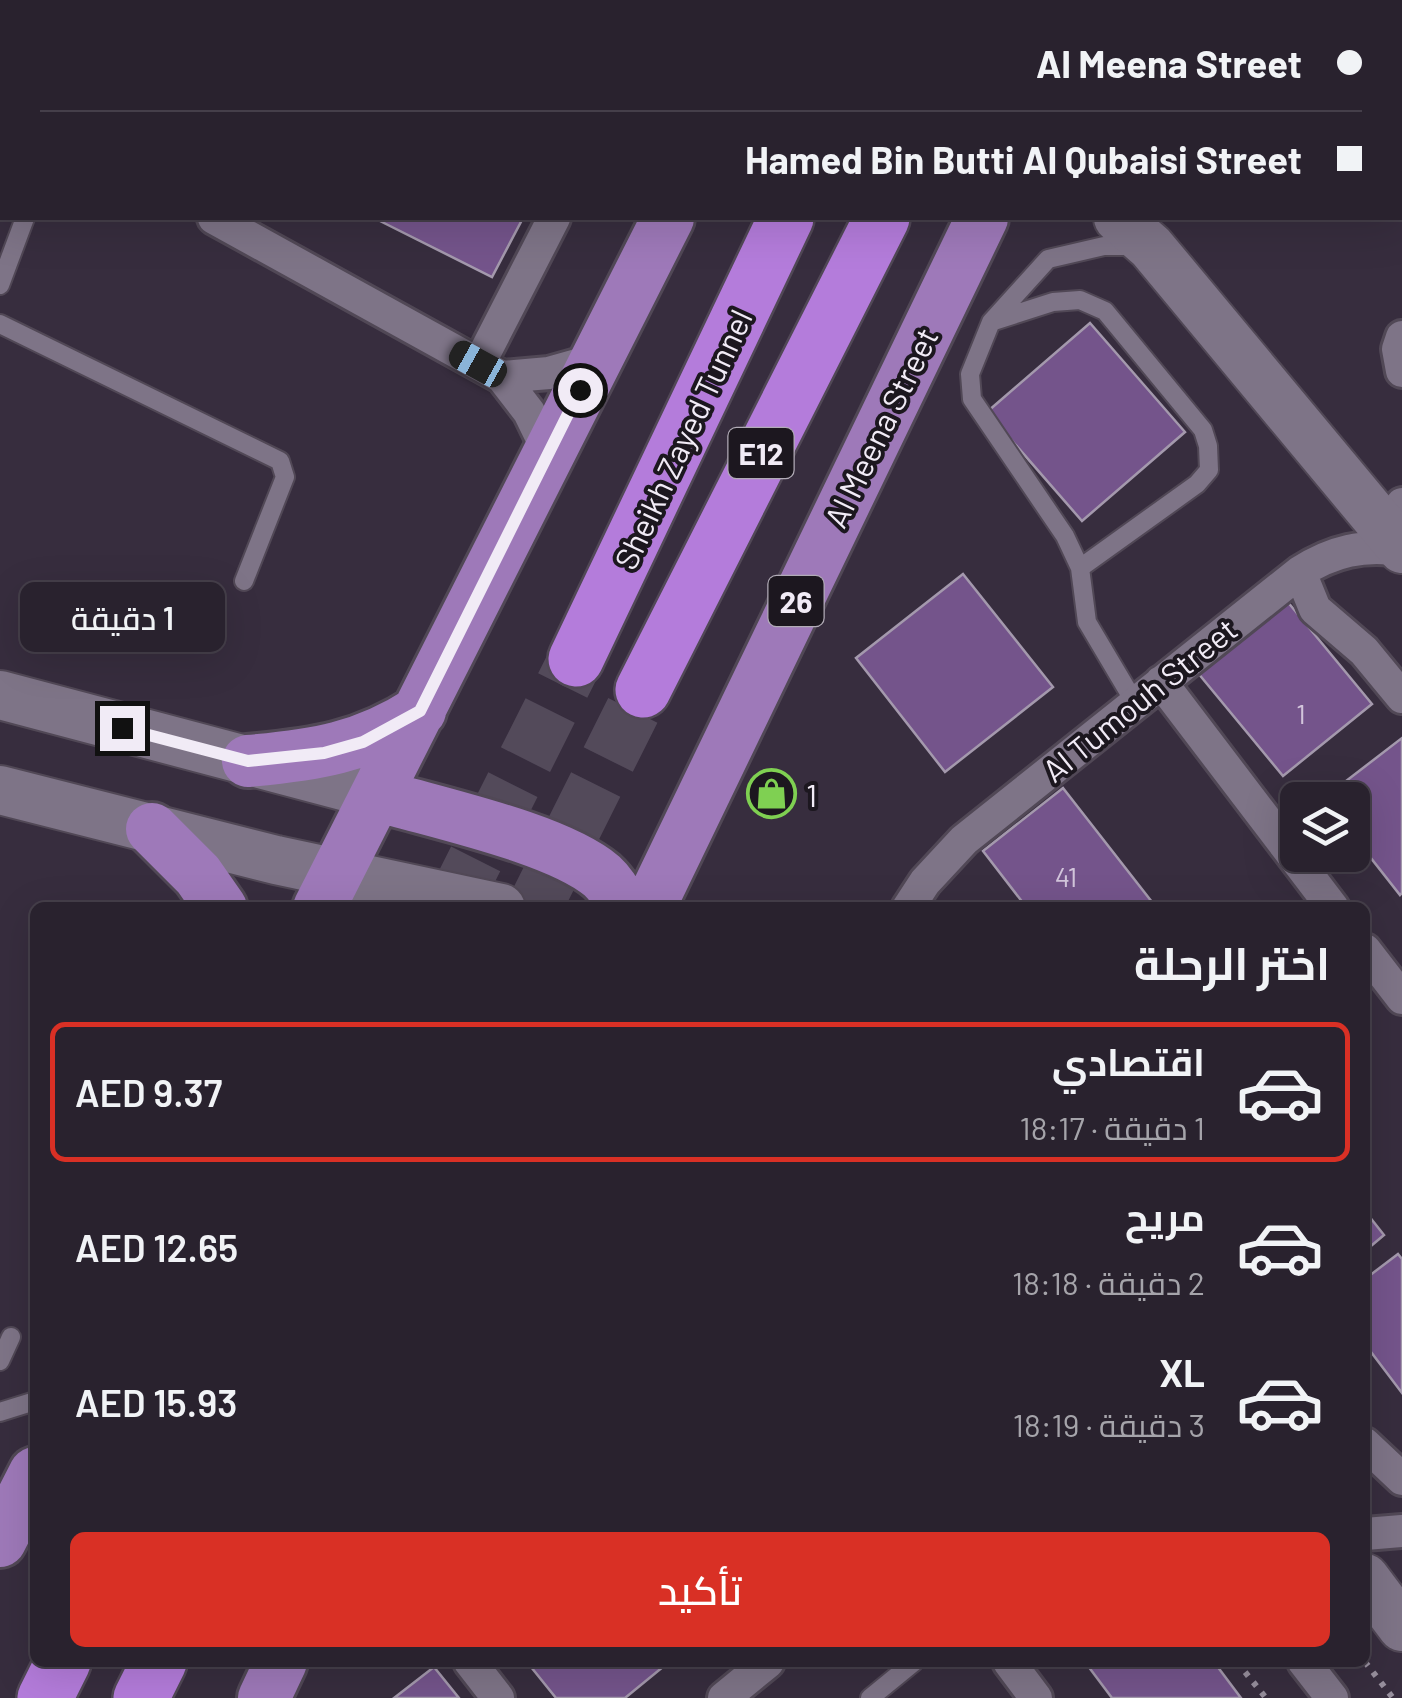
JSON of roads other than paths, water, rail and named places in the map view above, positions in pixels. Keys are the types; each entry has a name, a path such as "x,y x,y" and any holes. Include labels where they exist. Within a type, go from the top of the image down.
{"highway":[{"name":"Sheikh Zayed Tunnel","path":"576,659 785,220"},
{"name":"E12","path":"643,690 881,220"},
{"path":"45,1698 60,1667"},
{"path":"141,1698 156,1667"}],"main road":[{"path":"328,891 667,220"},
{"name":"Al Meena Street","path":"653,902 981,220"},
{"path":"1135,227 1398,533"},
{"path":"0,695 378,795 553,848 602,877 621,902"},
{"path":"248,761 324,753 378,735 420,711"},
{"path":"0,790 152,829 328,891 439,902"},
{"path":"152,829 198,875 217,902"},
{"path":"0,1542 30,1483"},
{"path":"1370,1585 1402,1627"}],"street":[{"path":"218,220 490,371 529,412 548,451"},
{"path":"490,371 553,220"},
{"path":"1402,336 1398,350 1402,371"},
{"path":"490,371 550,373 595,360"},
{"name":"Al Tumouh Street","path":"916,894 964,840 1300,572 1318,560 1349,550 1381,547 1398,533"},
{"path":"1300,572 1314,608 1372,659 1402,697"},
{"path":"1160,682 1328,902"},
{"path":"1370,956 1402,998"},
{"path":"1370,1449 1402,1479"},
{"path":"1370,1533 1402,1530"},
{"path":"474,1667 498,1698"},
{"path":"724,1698 762,1667"},
{"path":"1012,1667 1033,1697"}],"lane":[{"path":"0,285 24,220"},
{"path":"1135,227 1104,246 1048,259 991,322 970,374 972,399 1065,536 1080,568 1087,622 1135,703"},
{"path":"991,322 1053,302 1080,300 1105,311 1204,430 1209,470 1197,484 1080,568"},
{"path":"0,324 280,461 285,477 244,581"},
{"path":"0,1361 11,1336"},
{"path":"0,1412 30,1403"},
{"path":"870,1698 908,1667"}],"tunnel":[{"path":"454,902 576,659"},
{"path":"537,902 643,690"}],"place":[{"name":"1","path":"771,794"}]}
